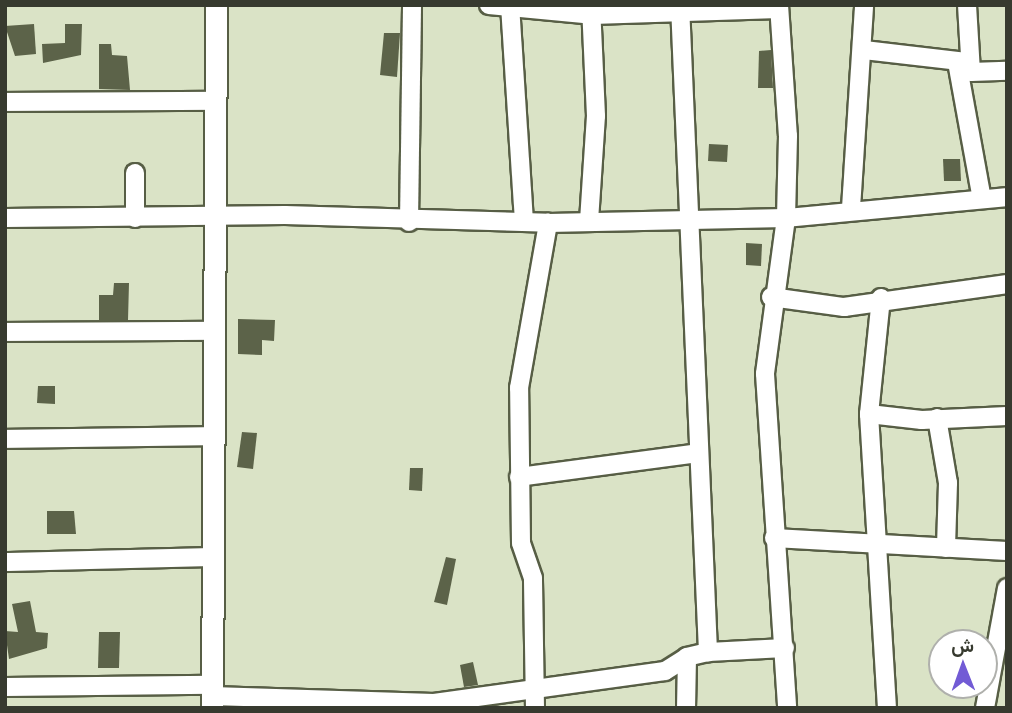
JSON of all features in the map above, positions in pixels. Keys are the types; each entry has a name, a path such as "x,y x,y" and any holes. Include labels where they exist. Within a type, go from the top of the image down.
{"street":[{"path":"212,696 216,5"},
{"path":"409,222 412,5"},
{"path":"489,5 591,10 779,7 788,136 786,218 771,297 765,374 774,538 788,708"},
{"path":"851,208 864,50 864,5"},
{"path":"967,5 962,62 962,120 973,142 982,199"},
{"path":"510,6 524,222"},
{"path":"680,9 681,138 691,216 698,453 708,652"},
{"path":"589,221 596,116 591,10"},
{"path":"864,50 962,62 975,73 1007,71"},
{"path":"5,102 215,101"},
{"path":"135,173 135,218"},
{"path":"5,218 548,223 691,216 786,218 851,208 1007,197"},
{"path":"535,699 533,578 522,543 519,376 548,223"},
{"path":"771,297 844,307 881,298 1007,284"},
{"path":"881,298 869,414 873,538 882,556 887,708"},
{"path":"5,332 214,331"},
{"path":"869,414 937,418 1007,416"},
{"path":"937,418 948,483 946,548"},
{"path":"5,439 213,436"},
{"path":"519,477 698,453"},
{"path":"774,538 873,538 946,548 1007,551"},
{"path":"5,562 213,557"},
{"path":"985,708 1007,588"},
{"path":"5,687 400,705 535,699 665,670 687,657 708,652 785,648"},
{"path":"686,708 687,657"}],"building":[{"path":"34,24 36,54 15,56 5,26"},
{"path":"65,24 82,24 81,55 43,63 42,44 65,43"},
{"path":"384,33 400,33 397,77 380,75"},
{"path":"99,44 111,44 112,55 127,56 130,90 99,89"},
{"path":"771,50 773,88 758,88 759,51"},
{"path":"709,144 728,145 727,162 708,161"},
{"path":"943,159 960,159 961,181 944,181"},
{"path":"746,243 762,244 761,266 746,265"},
{"path":"114,283 129,283 128,320 99,320 99,295 113,295"},
{"path":"238,319 275,320 274,341 262,340 262,355 238,354"},
{"path":"38,386 55,386 55,404 37,403"},
{"path":"242,432 257,433 253,469 237,467"},
{"path":"410,468 423,468 422,491 409,490"},
{"path":"47,511 74,511 76,534 47,534"},
{"path":"446,557 456,559 447,605 434,602"},
{"path":"30,601 36,632 48,633 47,648 9,659 5,631 18,632 12,604"},
{"path":"99,632 120,632 119,668 98,668"},
{"path":"473,662 478,685 464,687 460,665"}]}
